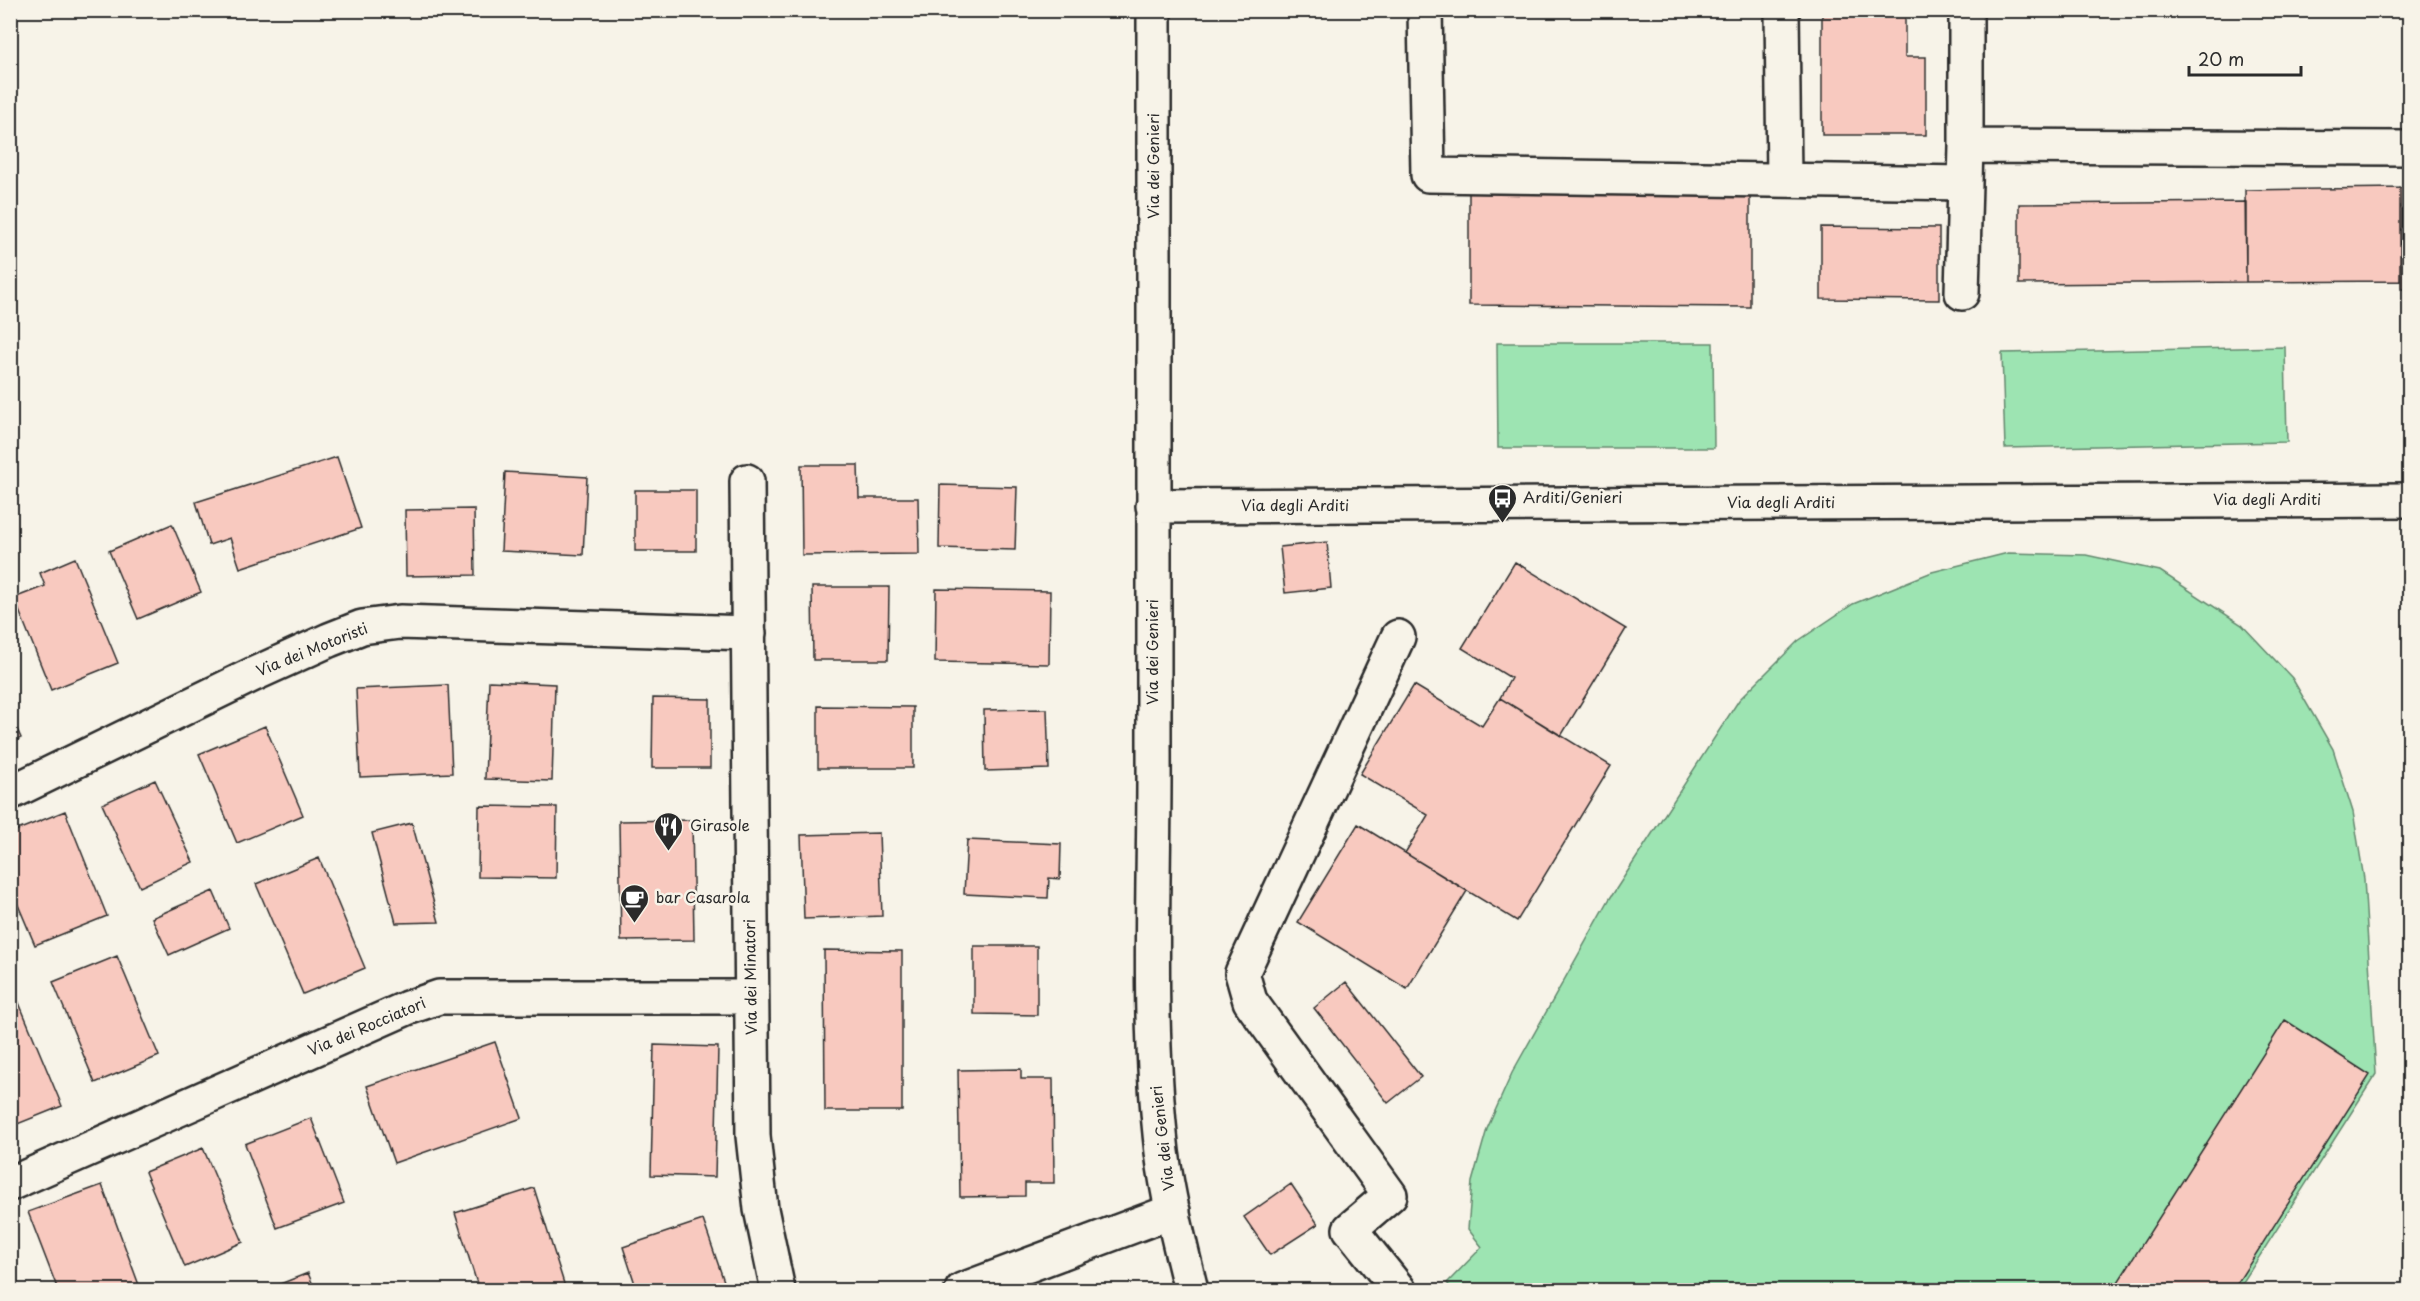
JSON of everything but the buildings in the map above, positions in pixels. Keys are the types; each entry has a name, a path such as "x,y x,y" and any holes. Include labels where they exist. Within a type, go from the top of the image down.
{"street":[{"name":"Via dei Genieri","path":"1154,10 1155,846 1153,1011 1162,1153 1191,1290"},
{"path":"1425,10 1428,175 1965,183"},
{"path":"1782,10 1784,180"},
{"path":"1962,293 1966,146 1966,10"},
{"path":"1966,146 2409,148"},
{"name":"Via dei Minatori","path":"747,481 753,1136 767,1239 778,1290"},
{"name":"Via degli Arditi","path":"1153,506 2409,500"},
{"name":"Via dei Motoristi","path":"10,793 252,675 362,627 400,622 749,633"},
{"path":"1398,637 1242,973 1250,1001 1390,1195 1350,1229 1399,1290"},
{"name":"Via dei Rocciatori","path":"10,1184 407,1008 439,998 750,997"},
{"path":"962,1290 1173,1211"}],"green space":[{"path":"1497,343 1713,343 1714,448 1498,448"},
{"path":"2285,347 2287,442 2005,448 2002,353"},
{"path":"2008,553 2086,555 2160,571 2242,625 2292,678 2333,749 2353,812 2364,879 2376,1074 2238,1290 1453,1290 1447,1283 1482,1247 1468,1229 1472,1182 1487,1129 1512,1073 1609,900 1739,700 1798,641 1853,604 1932,572"}],"place":[{"name":"Arditi/Genieri","path":"1502,524"},
{"name":"Girasole","path":"669,852"},
{"name":"bar Casarola","path":"635,924"}]}
